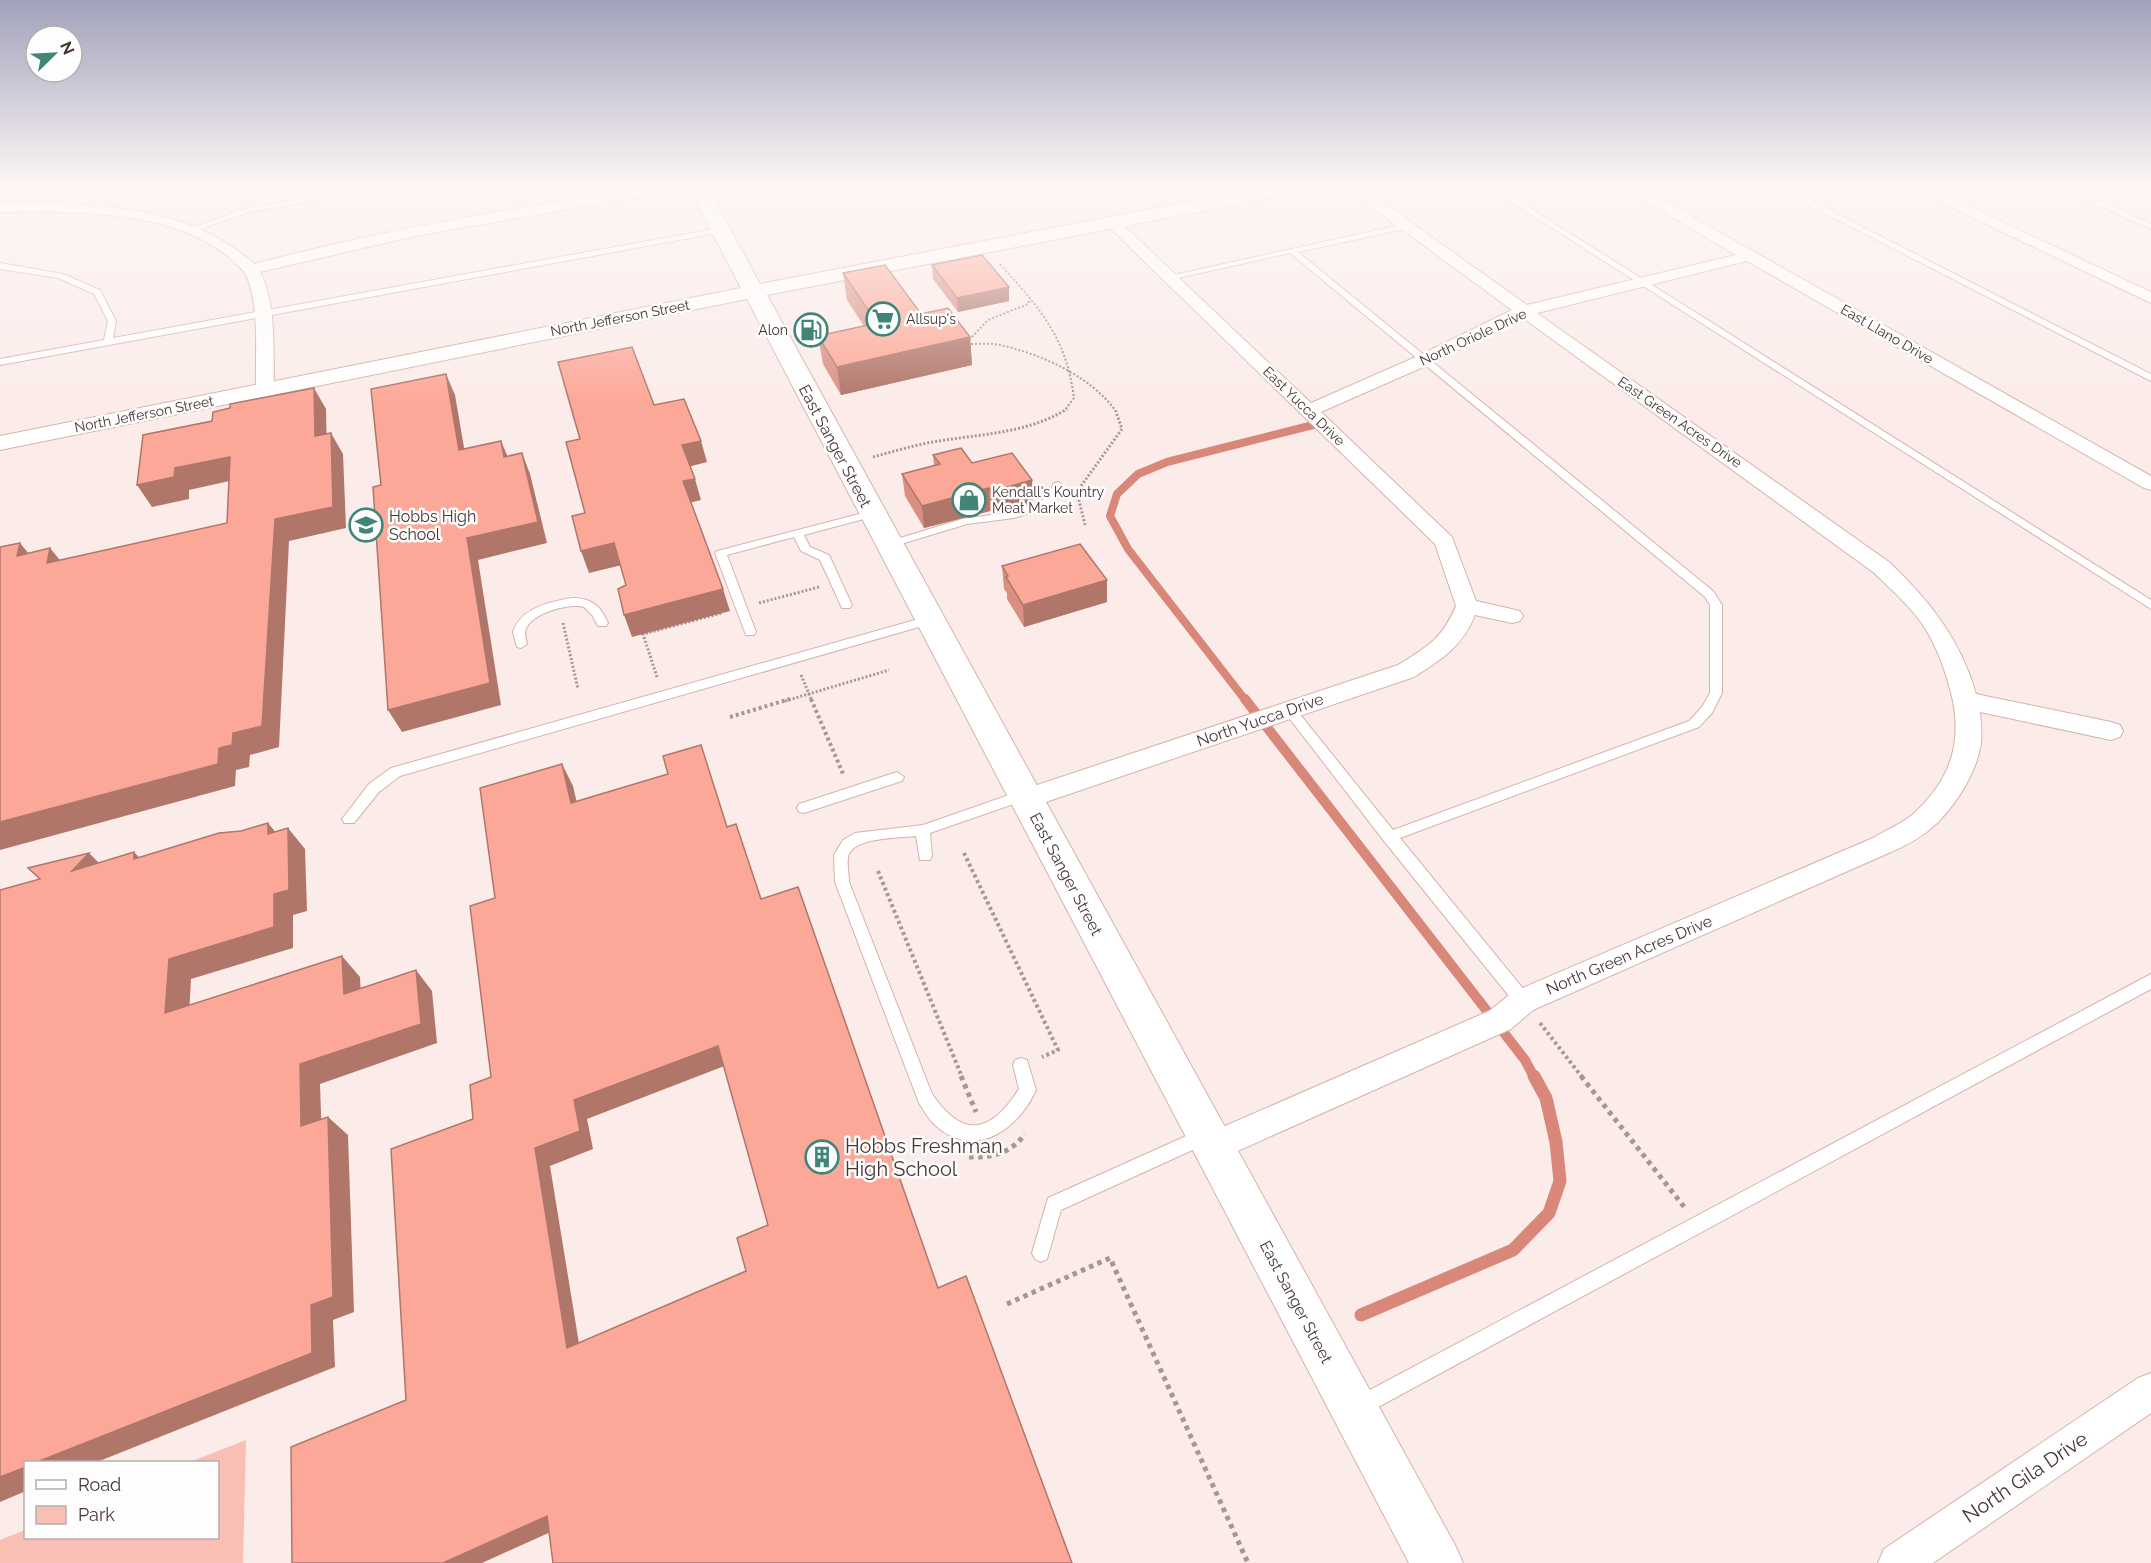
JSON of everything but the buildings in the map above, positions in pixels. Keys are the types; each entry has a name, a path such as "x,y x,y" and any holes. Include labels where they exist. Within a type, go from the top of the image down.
{"main road":[{"name":"East Sanger Street","path":"734,257 1437,1563"},
{"name":"North Jefferson Street","path":"0,443 752,292 938,257"}],"street":[{"path":"238,257 252,269 263,313 265,390"},
{"path":"252,269 294,257"},
{"name":"East Yucca Drive","path":"1148,257 1445,542 1467,606"},
{"name":"East Green Acres Drive","path":"1448,257 1881,567 1908,593 1936,627 1958,670 1964,700"},
{"name":"North Oriole Drive","path":"1308,411 1424,360 1524,311 1745,257"},
{"name":"East Llano Drive","path":"1751,257 2151,484"},
{"path":"2064,257 2151,298"},
{"path":"1467,606 1512,616"},
{"name":"North Yucca Drive","path":"1024,797 1406,671 1444,647 1458,632 1467,606"},
{"path":"1964,700 2110,731"},
{"name":"North Green Acres Drive","path":"1210,1141 1488,1025 1523,1001 1882,845 1919,823 1938,804 1965,758 1969,740 1969,713 1964,700"},
{"name":"North Gila Drive","path":"1898,1563 2151,1391"}],"lane":[{"path":"0,362 572,257"},
{"path":"1169,277 1260,257"},
{"path":"1299,257 1709,594 1716,605 1716,693 1707,710 1694,724 1389,837"},
{"path":"1601,257 2151,604"},
{"path":"1914,257 2151,378"},
{"path":"0,266 60,276 97,292 111,321 108,343"},
{"path":"888,545 966,521 1014,515 1043,505 1053,497 1058,485"},
{"path":"750,632 721,553 871,514"},
{"path":"798,533 805,549 825,558 846,605"},
{"path":"521,644 519,634 522,624 545,608 559,604 573,601 586,603 598,612 602,623"},
{"path":"349,819 375,788 396,772 929,620"},
{"path":"1268,717 1389,837 1523,1001"},
{"path":"804,808 897,777"},
{"path":"1024,797 923,830 860,837 848,844 841,855 842,882 925,1098 941,1120 967,1134 984,1132 1010,1118 1028,1090 1028,1063"},
{"path":"923,830 925,856"},
{"path":"1354,1409 2151,981"},
{"path":"1041,1253 1054,1204 1210,1141"}],"path":[{"path":"845,464 927,443 1013,430 1047,420 1067,409 1074,398 1069,360 1051,324 994,257"},
{"path":"1030,299 1028,304 992,315 978,326 967,344 998,345 1037,356 1098,390 1115,409 1122,429 1112,447 1089,473 1079,492 1085,525"},
{"path":"657,680 643,634 824,586"},
{"path":"559,604 578,689"},
{"path":"794,658 850,792"},
{"path":"730,717 889,670"},
{"path":"964,853 1058,1050 1028,1063"},
{"path":"878,871 994,1155"},
{"path":"1523,1001 1698,1224"},
{"path":"958,1156 979,1158 1003,1153 1021,1139 1026,1130"},
{"path":"1007,1304 1110,1258 1248,1563"}],"green space":[{"path":"246,1440 243,1563 0,1563 0,1540 24,1530 24,1539 219,1539 219,1461 193,1461"}],"waterway":[{"path":"1246,701 1128,549 1110,516 1117,494 1138,474 1167,462 1321,423"},
{"path":"1245,699 1525,1060 1534,1077"},
{"path":"1361,1315 1513,1250 1549,1213 1560,1181 1556,1142 1546,1098 1534,1076"}],"place":[{"name":"Allsup's","path":"883,319"},
{"name":"Alon","path":"811,330"},
{"name":"Kendall's Kountry Meat Market","path":"969,500"},
{"name":"Hobbs High School","path":"366,525"},
{"name":"Hobbs Freshman High School","path":"822,1157"}]}
